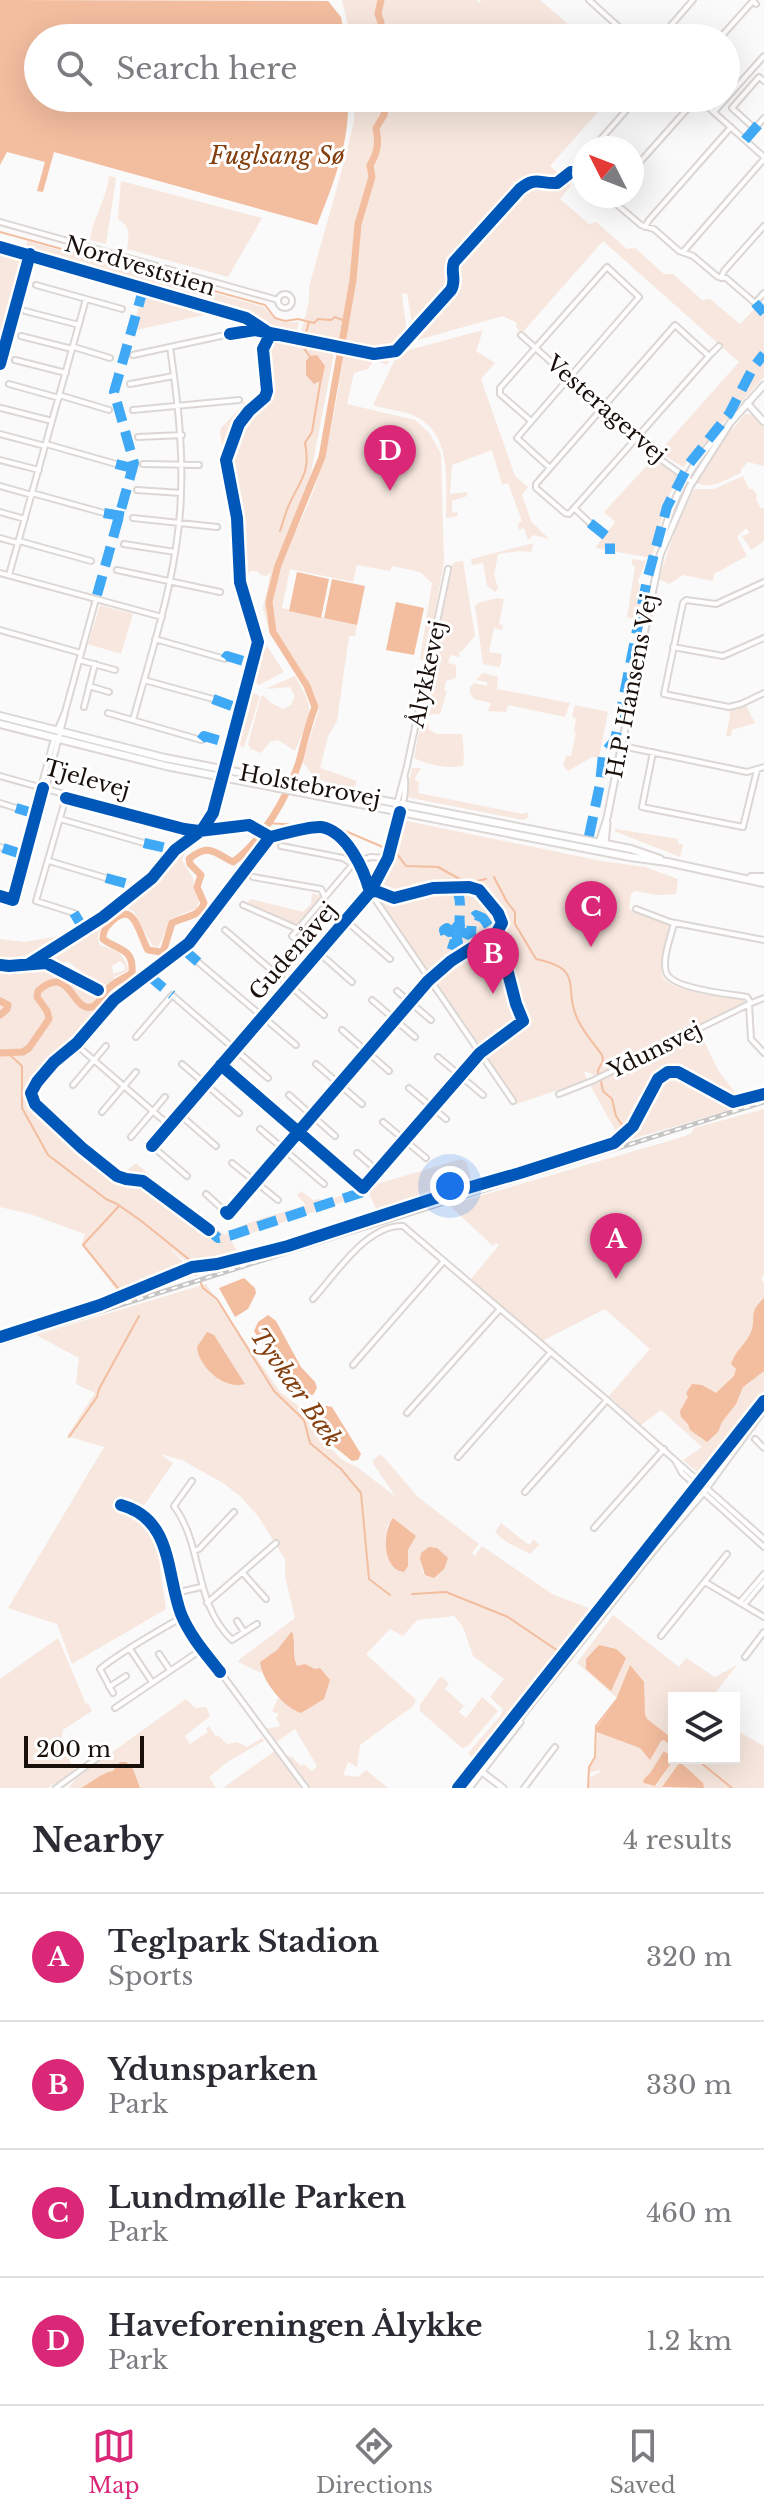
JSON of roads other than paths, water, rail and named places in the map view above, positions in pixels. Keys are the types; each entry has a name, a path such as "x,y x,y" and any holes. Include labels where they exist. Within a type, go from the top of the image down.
{"main road":[{"name":"Holstebrovej","path":"0,716 58,736 166,766 280,784 601,847"},
{"name":"Holstebrovej","path":"0,724 58,736"},
{"name":"Holstebrovej","path":"399,808 558,843 631,849 667,862 762,880"}],"street":[{"path":"589,0 616,24"},
{"path":"672,24 693,0"},
{"path":"732,24 753,1 756,4"},
{"path":"740,83 764,56"},
{"path":"740,99 759,77 764,81"},
{"path":"604,136 625,112"},
{"path":"644,158 685,112"},
{"path":"683,252 764,158 714,112"},
{"path":"736,112 755,129"},
{"path":"745,140 763,121"},
{"path":"645,227 731,127"},
{"path":"621,208 641,225 654,229 679,251 693,256 721,278 726,278 755,303 764,293"},
{"path":"0,222 278,300"},
{"path":"721,278 764,226"},
{"path":"531,421 498,391 607,267 638,294 638,300 518,436 518,441 550,468"},
{"path":"36,285 122,309"},
{"path":"9,575 86,299"},
{"path":"25,311 79,325"},
{"path":"709,356 675,325 535,486 567,514 719,346"},
{"path":"133,355 230,334"},
{"name":"Vesteragervej","path":"521,335 689,480"},
{"path":"21,336 110,358"},
{"path":"133,720 162,617 179,523 182,435 170,347"},
{"path":"15,360 66,373"},
{"path":"130,384 174,376"},
{"path":"9,384 109,410"},
{"name":"H.P. Hansens Vej","path":"601,847 660,555 689,480 732,420 762,386"},
{"path":"133,410 239,400"},
{"path":"747,403 764,422"},
{"path":"1,408 52,421"},
{"path":"0,434 116,464"},
{"path":"138,437 182,435"},
{"path":"0,460 39,470"},
{"path":"143,464 199,465"},
{"path":"0,486 104,513"},
{"path":"137,490 181,493"},
{"path":"574,508 590,523"},
{"path":"0,512 25,519"},
{"path":"133,518 217,527"},
{"path":"0,538 91,561"},
{"path":"124,544 175,552"},
{"name":"Ålykkevej","path":"399,808 448,569"},
{"path":"117,570 220,592"},
{"path":"0,573 162,617"},
{"path":"764,582 716,604 686,600 683,603 664,694 729,707 764,693"},
{"path":"44,788 96,599"},
{"path":"0,630 81,653"},
{"path":"673,647 723,656 764,638"},
{"path":"155,639 225,659"},
{"path":"79,660 115,670"},
{"path":"84,707 95,664"},
{"path":"144,680 213,699"},
{"path":"89,686 109,692"},
{"path":"108,713 201,740"},
{"path":"621,746 747,772 764,767"},
{"path":"653,752 642,807 743,827 757,770"},
{"name":"Tjelevej","path":"0,776 164,822"},
{"path":"67,794 36,901 74,913"},
{"path":"0,803 16,808"},
{"name":"Gudenåvej","path":"187,1176 152,1146 370,892 388,858 394,835 392,826 399,808"},
{"path":"60,819 144,843"},
{"path":"281,846 343,858 353,864"},
{"path":"301,944 292,936 353,864 370,857 388,858"},
{"path":"49,861 106,878"},
{"path":"253,877 321,889 326,897"},
{"path":"370,892 513,1101"},
{"path":"243,905 298,929"},
{"path":"636,909 674,923 764,940"},
{"name":"Gudenåvej","path":"345,920 390,959"},
{"name":"Ydunsvej","path":"674,923 665,963 669,979 685,986 747,997 750,1003"},
{"name":"Gudenåvej","path":"225,930 324,1015"},
{"name":"Gudenåvej","path":"318,952 352,982"},
{"name":"Gudenåvej","path":"198,962 296,1045"},
{"path":"206,1194 228,1214 430,980"},
{"path":"397,991 431,1020"},
{"path":"136,1037 172,995 268,1078"},
{"name":"Ydunsvej","path":"559,1094 764,998"},
{"path":"372,1000 415,1037"},
{"path":"750,1003 751,1039 764,1053"},
{"path":"342,1030 389,1071"},
{"path":"73,1085 106,1046"},
{"path":"81,1049 170,1126"},
{"path":"357,1153 379,1172 480,1053"},
{"path":"438,1057 483,1095"},
{"path":"182,1064 239,1113"},
{"path":"316,1064 362,1104"},
{"path":"102,1112 136,1072"},
{"path":"409,1088 446,1119"},
{"path":"289,1095 335,1136"},
{"path":"131,1137 165,1097"},
{"path":"179,1114 216,1146"},
{"path":"383,1122 426,1158"},
{"path":"260,1129 324,1184"},
{"path":"232,1163 278,1200"},
{"path":"313,1299 370,1235 396,1225 403,1226 664,1449 764,1547"},
{"path":"353,1365 445,1261"},
{"path":"407,1413 500,1309"},
{"path":"458,1457 551,1352"},
{"path":"525,1492 607,1400"},
{"path":"466,1788 653,1551 661,1536 764,1410"},
{"path":"755,1439 764,1448"},
{"path":"594,1528 664,1449"},
{"path":"192,1481 174,1506 188,1530 207,1603 229,1638 235,1640 257,1624"},
{"path":"180,1486 186,1490"},
{"path":"702,1488 764,1539"},
{"path":"121,1505 142,1514 162,1537 182,1616 202,1649 306,1788"},
{"path":"194,1551 227,1515 234,1512"},
{"path":"207,1603 276,1543"},
{"path":"661,1636 727,1554"},
{"path":"243,1573 258,1585 266,1599"},
{"path":"742,1603 764,1574"},
{"path":"742,1603 764,1581"},
{"path":"705,1582 764,1617"},
{"path":"175,1593 201,1587"},
{"path":"126,1676 111,1690 100,1669 144,1637 182,1616"},
{"path":"237,1621 245,1632"},
{"path":"745,1657 764,1632"},
{"path":"130,1649 152,1682"},
{"path":"159,1654 170,1670"},
{"path":"118,1704 149,1687 186,1655 195,1654"},
{"path":"466,1788 482,1772 527,1711"},
{"path":"524,1788 555,1747"},
{"path":"56,1788 104,1753"},
{"path":"482,1772 503,1788"}],"water":[{"name":"Fuglsang Sø","path":"0,0 328,1 341,17 342,24 24,24 24,112 348,112 343,147 317,225 54,152 43,192 37,191 45,162 7,152 0,165"},
{"path":"317,355 325,366 322,380 314,384 306,375 306,361 310,356"},
{"path":"297,572 329,579 321,618 289,611"},
{"path":"332,579 365,586 357,625 324,618"},
{"path":"396,602 424,608 414,655 386,650"},
{"path":"244,1278 256,1293 248,1309 235,1317 219,1288"},
{"path":"764,1298 764,1371 743,1387 718,1432 707,1442 690,1430 681,1417 680,1411 688,1397 686,1393 692,1384 702,1385 716,1393 734,1376 736,1369 731,1364 749,1336 754,1312"},
{"path":"268,1315 276,1321 301,1367 315,1382 317,1388 313,1395 301,1395 287,1383 254,1331 258,1322"},
{"path":"207,1332 214,1335 245,1384 229,1384 208,1370 197,1347"},
{"path":"322,1405 332,1407 361,1454 358,1460 352,1461 325,1439 315,1413"},
{"path":"393,1518 416,1536 408,1550 408,1566 404,1572 391,1564 386,1549 387,1532"},
{"path":"429,1547 437,1548 448,1558 444,1569 434,1578 425,1575 420,1559 421,1553"},
{"path":"292,1631 297,1666 305,1664 320,1668 330,1680 324,1699 301,1713 274,1692 264,1677 260,1662 277,1650"},
{"path":"599,1645 616,1649 626,1658 611,1691 586,1669 586,1659"},
{"path":"630,1665 644,1682 647,1719 668,1735 668,1743 661,1741 650,1760 640,1748 597,1732 597,1727 615,1702"},
{"path":"664,1751 668,1754 668,1764 671,1764 655,1786 644,1783 643,1780"},
{"path":"120,1762 126,1762 133,1769 140,1788 81,1788 113,1771"},
{"path":"679,1764 682,1764 703,1783 704,1788 662,1787"}],"waterway":[{"path":"381,0 378,14 381,24"},
{"path":"0,1053 23,1052 29,1048 49,1019 37,997 38,991 49,983 65,985 87,1007 96,1005 112,985 132,973 128,954 103,939 106,928 119,916 131,916 148,950 161,952 172,923 195,914 204,903 197,887 201,875 189,859 206,850 233,862 264,830 294,775 315,707 307,686 273,632 269,602 278,565 322,457 353,280 358,224 372,177 370,165 377,147 376,128 384,112"},
{"path":"0,232 265,305 275,318 285,321 298,319 314,323 318,319 331,320 335,317 345,321"},
{"path":"305,336 309,322"},
{"path":"303,343 311,358"},
{"path":"280,531 307,462 305,443 312,432 321,378"},
{"path":"267,823 299,825 320,820 385,848"},
{"path":"397,854 406,866 438,867 467,883 486,879"},
{"path":"494,877 515,912 515,924 536,959 552,963 568,975 574,1011 602,1055 598,1074"},
{"path":"0,1001 8,1005 0,1015"},
{"name":"Tyvkær Bæk","path":"9,1054 22,1066 22,1108 48,1155 106,1199 140,1220 196,1265 196,1275"},
{"path":"601,1081 603,1091 612,1099 616,1116 625,1129"},
{"path":"119,1206 83,1245 122,1293"},
{"name":"Tyvkær Bæk","path":"200,1281 203,1288 217,1299 274,1391 304,1420 310,1443 341,1469 361,1493 369,1579 390,1595"},
{"path":"69,1437 97,1397 139,1316"},
{"name":"Tyvkær Bæk","path":"412,1594 446,1592 508,1617 561,1653"},
{"path":"588,1788 589,1767 595,1757 596,1726 617,1699"},
{"name":"Tyvkær Bæk","path":"702,1764 732,1788"}],"railway":[{"path":"0,1343 764,1102"}],"place":[{"name":"Haveforeningen Ålykke","path":"390,491"},
{"name":"Lundmølle Parken","path":"591,947"},
{"name":"Ydunsparken","path":"493,994"},
{"name":"Teglpark Stadion","path":"616,1279"}]}
